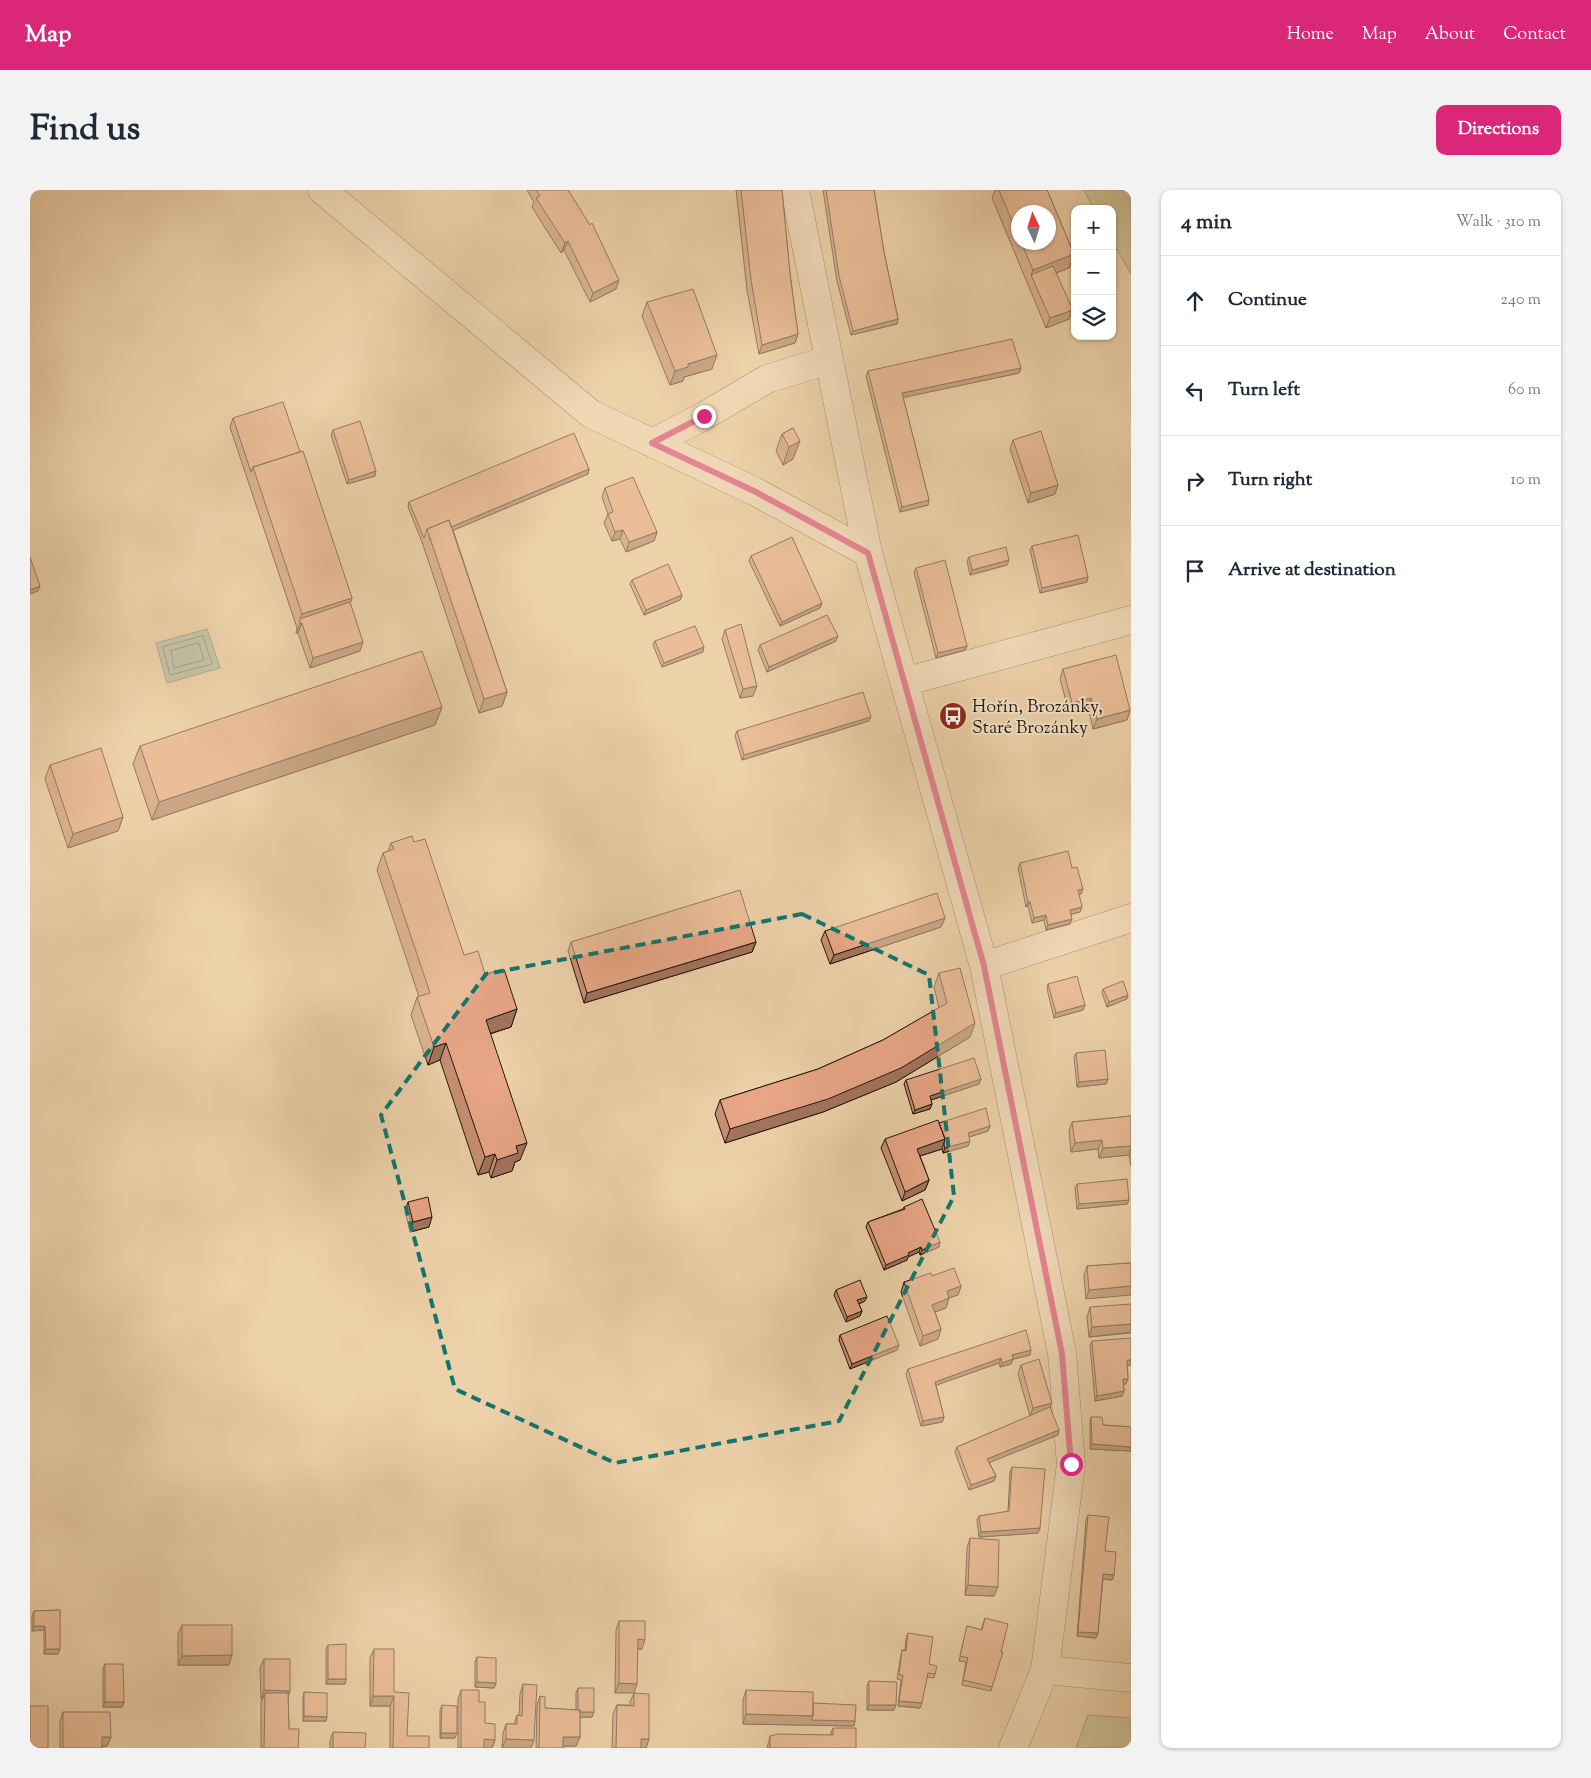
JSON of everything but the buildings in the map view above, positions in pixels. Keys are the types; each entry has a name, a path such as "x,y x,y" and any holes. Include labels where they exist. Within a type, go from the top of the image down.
{"street":[{"path":"322,190 592,414 754,491 868,553"},
{"path":"795,190 868,553 984,966 1062,1354 1071,1464 1045,1670 1013,1748"},
{"path":"652,443 767,380 828,360"},
{"path":"904,682 1131,620"},
{"path":"984,966 1131,918"},
{"path":"1045,1670 1131,1678"}],"highlighted area":[{"path":"802,914 929,975 954,1196 839,1421 615,1463 455,1389 381,1115 486,974"}],"green space":[{"path":"1084,190 1131,190 1131,274 1116,248 1116,205 1092,205"},
{"path":"1088,1715 1131,1718 1131,1748 1076,1748"}],"water":[{"path":"207,629 220,668 167,683 156,643"}],"place":[{"name":"Hořín, Brozánky, Staré Brozánky","path":"953,716"}],"route":[{"path":"704,416 652,443 754,491 868,553 984,966 1062,1354 1071,1464"}]}
